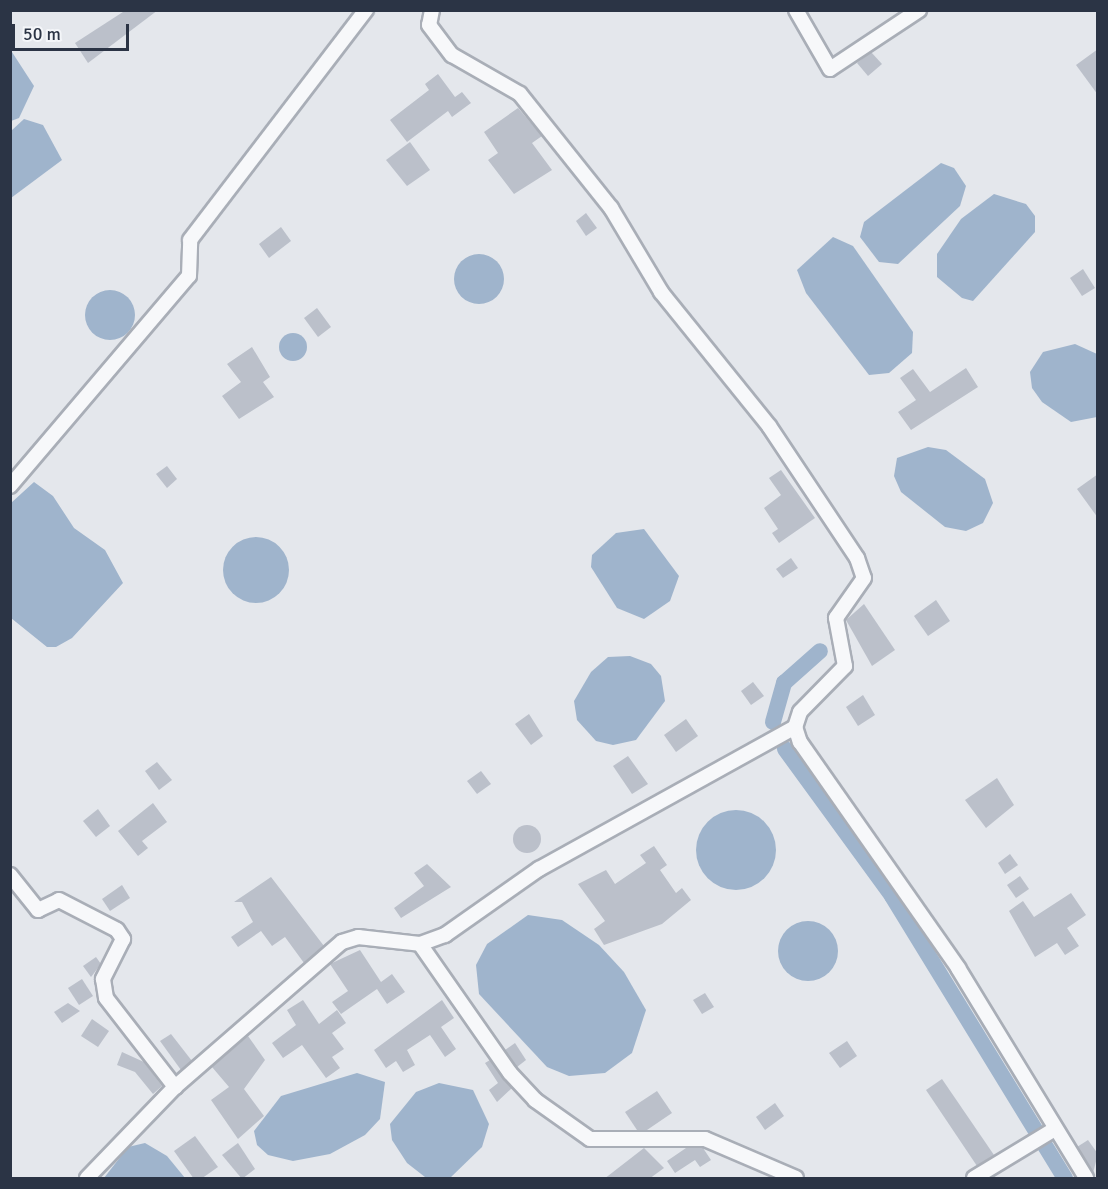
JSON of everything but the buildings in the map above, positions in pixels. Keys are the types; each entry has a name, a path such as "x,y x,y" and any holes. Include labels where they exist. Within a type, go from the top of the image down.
{"street":[{"path":"10,486 189,276 190,240 366,10"},
{"path":"432,10 429,25 452,55 520,94 611,208 661,292 769,426 857,558 864,578 836,618 845,666 800,711 795,727 810,759 958,968 1086,1179"},
{"path":"796,10 830,69 919,10"},
{"path":"87,1179 175,1088 342,942 358,938 420,944 445,935 539,869 610,827 795,727"},
{"path":"10,875 38,910 59,900 117,930 123,939 103,979 106,998 175,1088"},
{"path":"420,944 510,1073 535,1100 590,1139 705,1139 796,1179"},
{"path":"974,1179 1055,1129"}],"water":[{"path":"10,49 34,86 19,118 11,121"},
{"path":"24,119 43,125 62,160 11,198 11,131"},
{"path":"941,163 954,168 966,186 960,206 898,264 879,262 860,237 864,222"},
{"path":"994,194 1026,204 1035,216 1035,232 973,301 962,298 937,277 937,254 961,219"},
{"path":"833,237 853,246 913,332 912,353 889,373 869,375 806,293 797,270"},
{"path":"474,254 484,254 497,261 504,274 504,284 497,297 484,304 474,304 465,300 458,293 454,284 454,274 458,265 465,258"},
{"path":"110,290 128,297 135,315 128,333 110,340 92,333 85,315 92,297"},
{"path":"293,333 303,337 307,347 303,357 293,361 283,357 279,347 283,337"},
{"path":"1075,344 1097,354 1097,417 1071,422 1042,402 1032,388 1030,372 1043,352"},
{"path":"928,447 946,450 985,479 993,503 983,523 966,531 945,527 901,492 894,476 897,458"},
{"path":"34,482 53,496 74,528 105,550 123,583 72,638 56,647 47,647 11,618 11,503"},
{"path":"644,529 679,576 670,601 644,619 617,608 591,567 592,555 616,533"},
{"path":"256,537 268,540 279,547 286,558 289,570 286,582 279,593 268,600 256,603 244,600 233,593 226,582 223,570 226,558 233,547 244,540"},
{"path":"630,656 651,664 661,676 665,701 636,740 613,745 596,741 577,720 574,701 591,672 608,657"},
{"path":"736,810 751,813 764,822 773,835 776,850 773,865 764,878 751,887 736,890 721,887 708,878 699,865 696,850 699,835 708,822 721,813"},
{"path":"528,915 562,920 599,945 624,972 646,1010 632,1053 605,1073 569,1076 547,1067 479,994 476,965 487,944"},
{"path":"808,921 829,930 838,951 829,972 808,981 787,972 778,951 787,930"},
{"path":"357,1073 385,1082 380,1119 365,1135 330,1154 293,1161 268,1155 257,1145 254,1131 281,1096"},
{"path":"439,1083 473,1090 489,1124 482,1147 450,1178 425,1177 407,1163 392,1140 390,1124 416,1092"},
{"path":"145,1143 167,1156 185,1178 104,1178 128,1147"}],"waterway":[{"path":"773,722 784,683 820,651"},
{"path":"785,749 892,896 1065,1178"}]}
